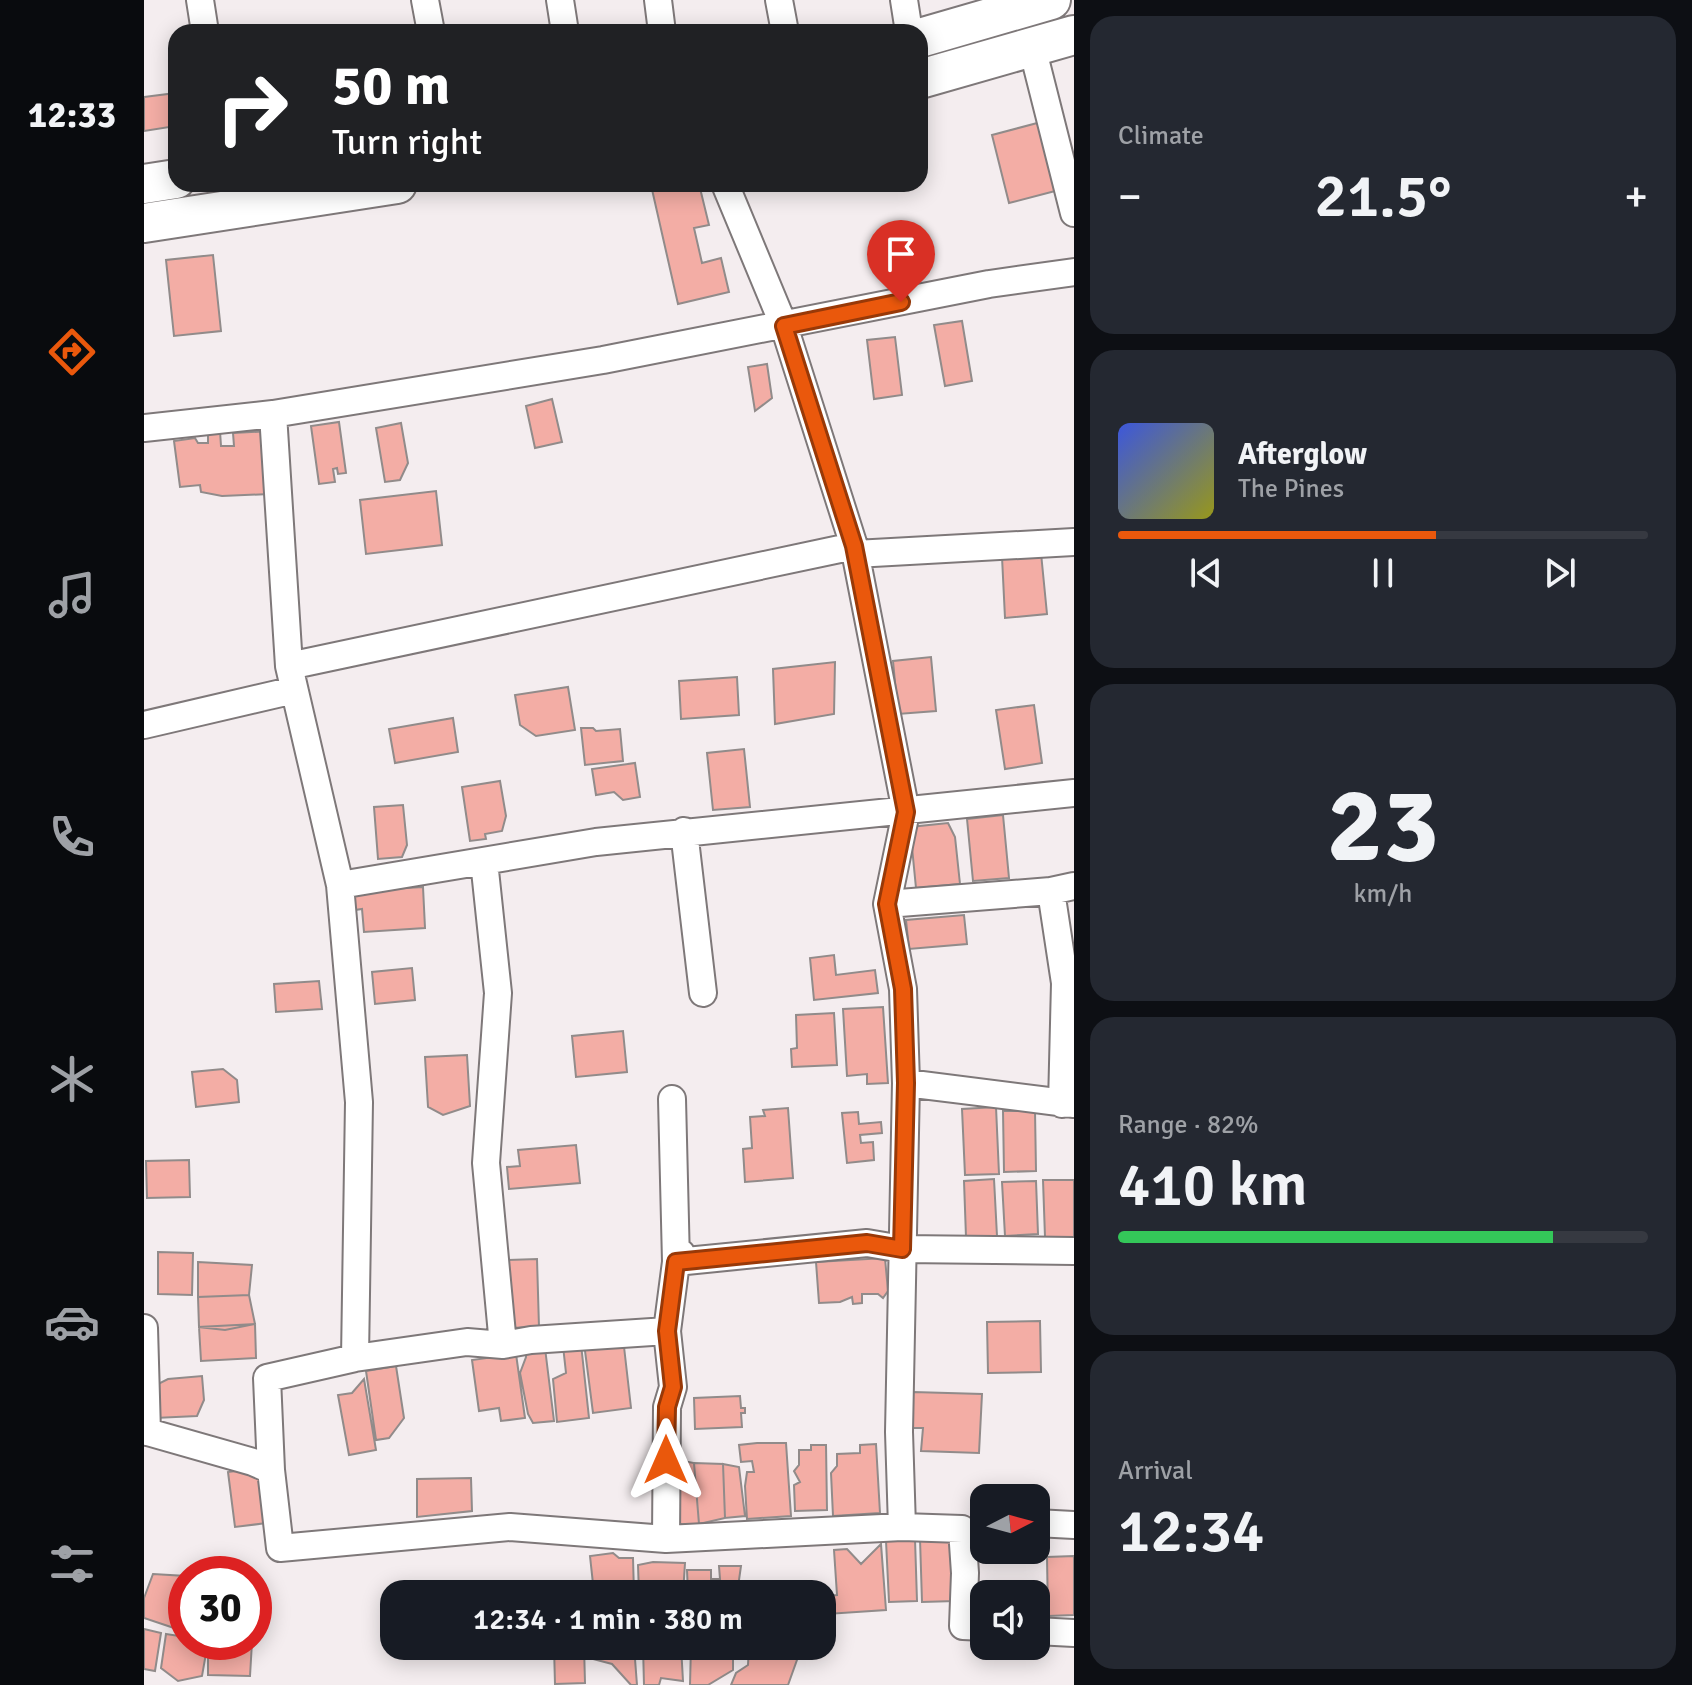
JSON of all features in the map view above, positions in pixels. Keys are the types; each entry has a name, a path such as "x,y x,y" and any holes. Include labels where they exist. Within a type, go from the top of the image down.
{"main road":[{"path":"928,35 992,9 1051,0"},
{"path":"928,77 1074,35"},
{"path":"144,184 168,180"},
{"path":"144,223 345,192"}],"street":[{"path":"200,0 204,24"},
{"path":"425,0 430,24"},
{"path":"560,0 564,24"},
{"path":"658,0 661,24"},
{"path":"779,0 784,24"},
{"path":"904,0 908,24"},
{"path":"1032,47 1074,213"},
{"path":"728,192 784,326 855,550 906,812 887,904 903,989 906,1083 899,1432 902,1527"},
{"path":"144,428 273,414 603,360 989,284 1074,272"},
{"path":"273,414 289,666 340,885 359,1102 355,1358"},
{"path":"289,666 855,550 1074,542"},
{"path":"144,725 295,692"},
{"path":"340,885 596,842 1074,793"},
{"path":"684,831 703,993"},
{"path":"484,861 498,993 486,1163 503,1345"},
{"path":"887,904 1063,889 1068,1104 906,1083"},
{"path":"666,1539 667,1407 673,1387 667,1331 678,1258 672,1099"},
{"path":"678,1258 867,1243 902,1249 1074,1251"},
{"path":"144,1328 146,1431 271,1470"},
{"path":"667,1331 531,1340 503,1345 467,1342 355,1358 267,1378 271,1470 280,1548 510,1527 666,1539 902,1527 970,1528"},
{"path":"1050,1524 1074,1525"},
{"path":"970,1545 965,1573 963,1626 970,1626"},
{"path":"1050,1632 1074,1633"}],"building":[{"path":"168,94 168,127 144,131 144,97"},
{"path":"1041,122 1059,190 1009,203 992,135"},
{"path":"653,192 701,192 709,225 694,228 702,263 721,258 729,292 678,304"},
{"path":"213,255 221,331 174,336 166,260"},
{"path":"962,321 972,381 945,386 934,325"},
{"path":"895,337 902,395 874,399 867,340"},
{"path":"767,364 772,398 755,411 748,367"},
{"path":"552,399 562,442 535,448 526,406"},
{"path":"339,422 346,473 338,474 337,468 333,469 335,482 319,484 311,426"},
{"path":"401,423 408,463 400,480 385,482 376,428"},
{"path":"220,431 221,446 234,446 233,433 271,431 269,494 222,496 201,492 200,485 180,487 174,441 195,438 198,443 208,443 208,432"},
{"path":"436,491 442,545 366,554 360,500"},
{"path":"1041,553 1047,614 1005,618 1002,557"},
{"path":"931,657 936,711 898,714 893,661"},
{"path":"835,662 834,714 775,724 773,669"},
{"path":"737,677 739,715 681,719 679,681"},
{"path":"568,687 575,730 536,736 520,725 515,695"},
{"path":"1034,705 1042,763 1005,769 996,710"},
{"path":"453,718 458,752 395,763 389,729"},
{"path":"581,728 596,731 620,729 623,761 585,765"},
{"path":"744,749 750,807 713,810 707,753"},
{"path":"635,763 640,797 623,800 614,792 596,795 592,769"},
{"path":"500,781 506,816 502,831 485,834 486,839 470,841 462,787"},
{"path":"403,805 407,845 402,857 378,859 374,807"},
{"path":"1003,815 1009,878 973,881 967,819"},
{"path":"948,823 955,837 960,884 916,888 910,827"},
{"path":"423,887 425,928 364,932 362,909 355,910 354,891"},
{"path":"964,915 967,944 909,949 906,920"},
{"path":"834,955 836,975 875,970 878,993 814,1000 810,958"},
{"path":"412,968 415,1000 375,1004 372,972"},
{"path":"319,981 322,1009 276,1012 274,984"},
{"path":"883,1007 888,1083 867,1084 867,1074 847,1076 843,1009"},
{"path":"834,1013 837,1065 792,1067 791,1049 797,1048 796,1015"},
{"path":"623,1031 627,1072 576,1077 572,1036"},
{"path":"467,1055 470,1106 443,1115 428,1107 425,1057"},
{"path":"223,1069 237,1080 239,1102 196,1107 192,1072"},
{"path":"996,1107 999,1174 965,1175 962,1109"},
{"path":"788,1108 793,1178 745,1182 743,1149 752,1148 750,1117 765,1116 763,1110"},
{"path":"1003,1111 1035,1111 1036,1171 1004,1172"},
{"path":"858,1112 859,1124 881,1122 882,1133 860,1135 861,1143 873,1142 874,1160 847,1163 842,1113"},
{"path":"576,1145 580,1183 509,1189 507,1167 520,1166 518,1150"},
{"path":"189,1160 190,1197 147,1198 146,1161"},
{"path":"994,1179 997,1236 966,1237 964,1181"},
{"path":"1043,1180 1074,1180 1074,1237 1045,1237"},
{"path":"1036,1181 1038,1234 1005,1236 1002,1182"},
{"path":"158,1252 193,1253 192,1295 158,1294"},
{"path":"885,1258 888,1291 883,1298 878,1294 862,1294 862,1303 853,1304 852,1297 840,1302 819,1303 816,1262"},
{"path":"537,1259 539,1327 508,1328 507,1260"},
{"path":"198,1262 252,1265 249,1295 198,1297"},
{"path":"249,1295 255,1324 225,1330 199,1327 198,1297"},
{"path":"1040,1321 1041,1372 988,1373 987,1322"},
{"path":"255,1324 256,1358 201,1361 199,1327"},
{"path":"623,1338 631,1408 593,1413 584,1343"},
{"path":"581,1344 589,1418 557,1422 553,1379 566,1373 563,1346"},
{"path":"545,1348 554,1421 533,1423 528,1414 520,1373 526,1351"},
{"path":"516,1354 525,1418 501,1421 499,1408 479,1411 472,1360"},
{"path":"396,1366 404,1418 389,1438 376,1440 366,1371"},
{"path":"202,1376 204,1400 197,1416 155,1418 154,1386 168,1379"},
{"path":"364,1379 376,1450 349,1455 338,1395 352,1393"},
{"path":"913,1392 982,1394 979,1453 921,1451 923,1428 912,1428"},
{"path":"740,1396 741,1408 745,1408 745,1413 741,1413 742,1427 695,1429 694,1398"},
{"path":"786,1443 791,1516 747,1519 747,1472 754,1472 752,1461 741,1462 739,1445"},
{"path":"876,1444 880,1513 833,1516 831,1473 837,1466 837,1454 860,1453 860,1445"},
{"path":"811,1445 826,1445 827,1510 795,1511 794,1485 800,1482 794,1471 799,1465 799,1450 811,1450"},
{"path":"673,1459 694,1463 699,1524 677,1525"},
{"path":"694,1463 723,1464 725,1518 699,1524"},
{"path":"723,1464 739,1467 745,1516 725,1518"},
{"path":"260,1468 267,1523 235,1527 228,1472"},
{"path":"471,1478 472,1511 417,1517 417,1479"},
{"path":"953,1538 955,1601 922,1602 920,1539"},
{"path":"915,1539 917,1601 889,1602 886,1541"},
{"path":"881,1544 886,1610 836,1613 834,1550 847,1549 861,1564"},
{"path":"613,1553 619,1558 633,1558 634,1580 593,1580 590,1556"},
{"path":"1074,1556 1074,1615 1050,1616 1047,1564 1050,1564 1050,1557"},
{"path":"685,1563 684,1580 639,1580 638,1565"},
{"path":"719,1566 741,1566 739,1580 687,1580 687,1570 711,1570 711,1579 720,1579"},
{"path":"153,1574 168,1575 168,1626 144,1618 144,1598"},
{"path":"144,1629 161,1633 155,1671 144,1669"},
{"path":"166,1634 168,1660 205,1660 202,1676 178,1681 161,1668"},
{"path":"208,1660 251,1660 250,1676 208,1675"},
{"path":"554,1660 584,1660 585,1683 555,1684"},
{"path":"597,1660 635,1660 637,1685 631,1685 612,1664"},
{"path":"643,1660 682,1660 683,1681 661,1678 659,1685 644,1685"},
{"path":"691,1660 733,1660 733,1670 708,1685 690,1685"},
{"path":"748,1660 797,1660 788,1685 731,1685 736,1673 748,1665"}],"route":[{"path":"666,1460 667,1407 673,1387 667,1331 676,1262 867,1243 902,1249 906,1083 903,989 887,904 906,812 854,546 784,326 901,302"}]}
